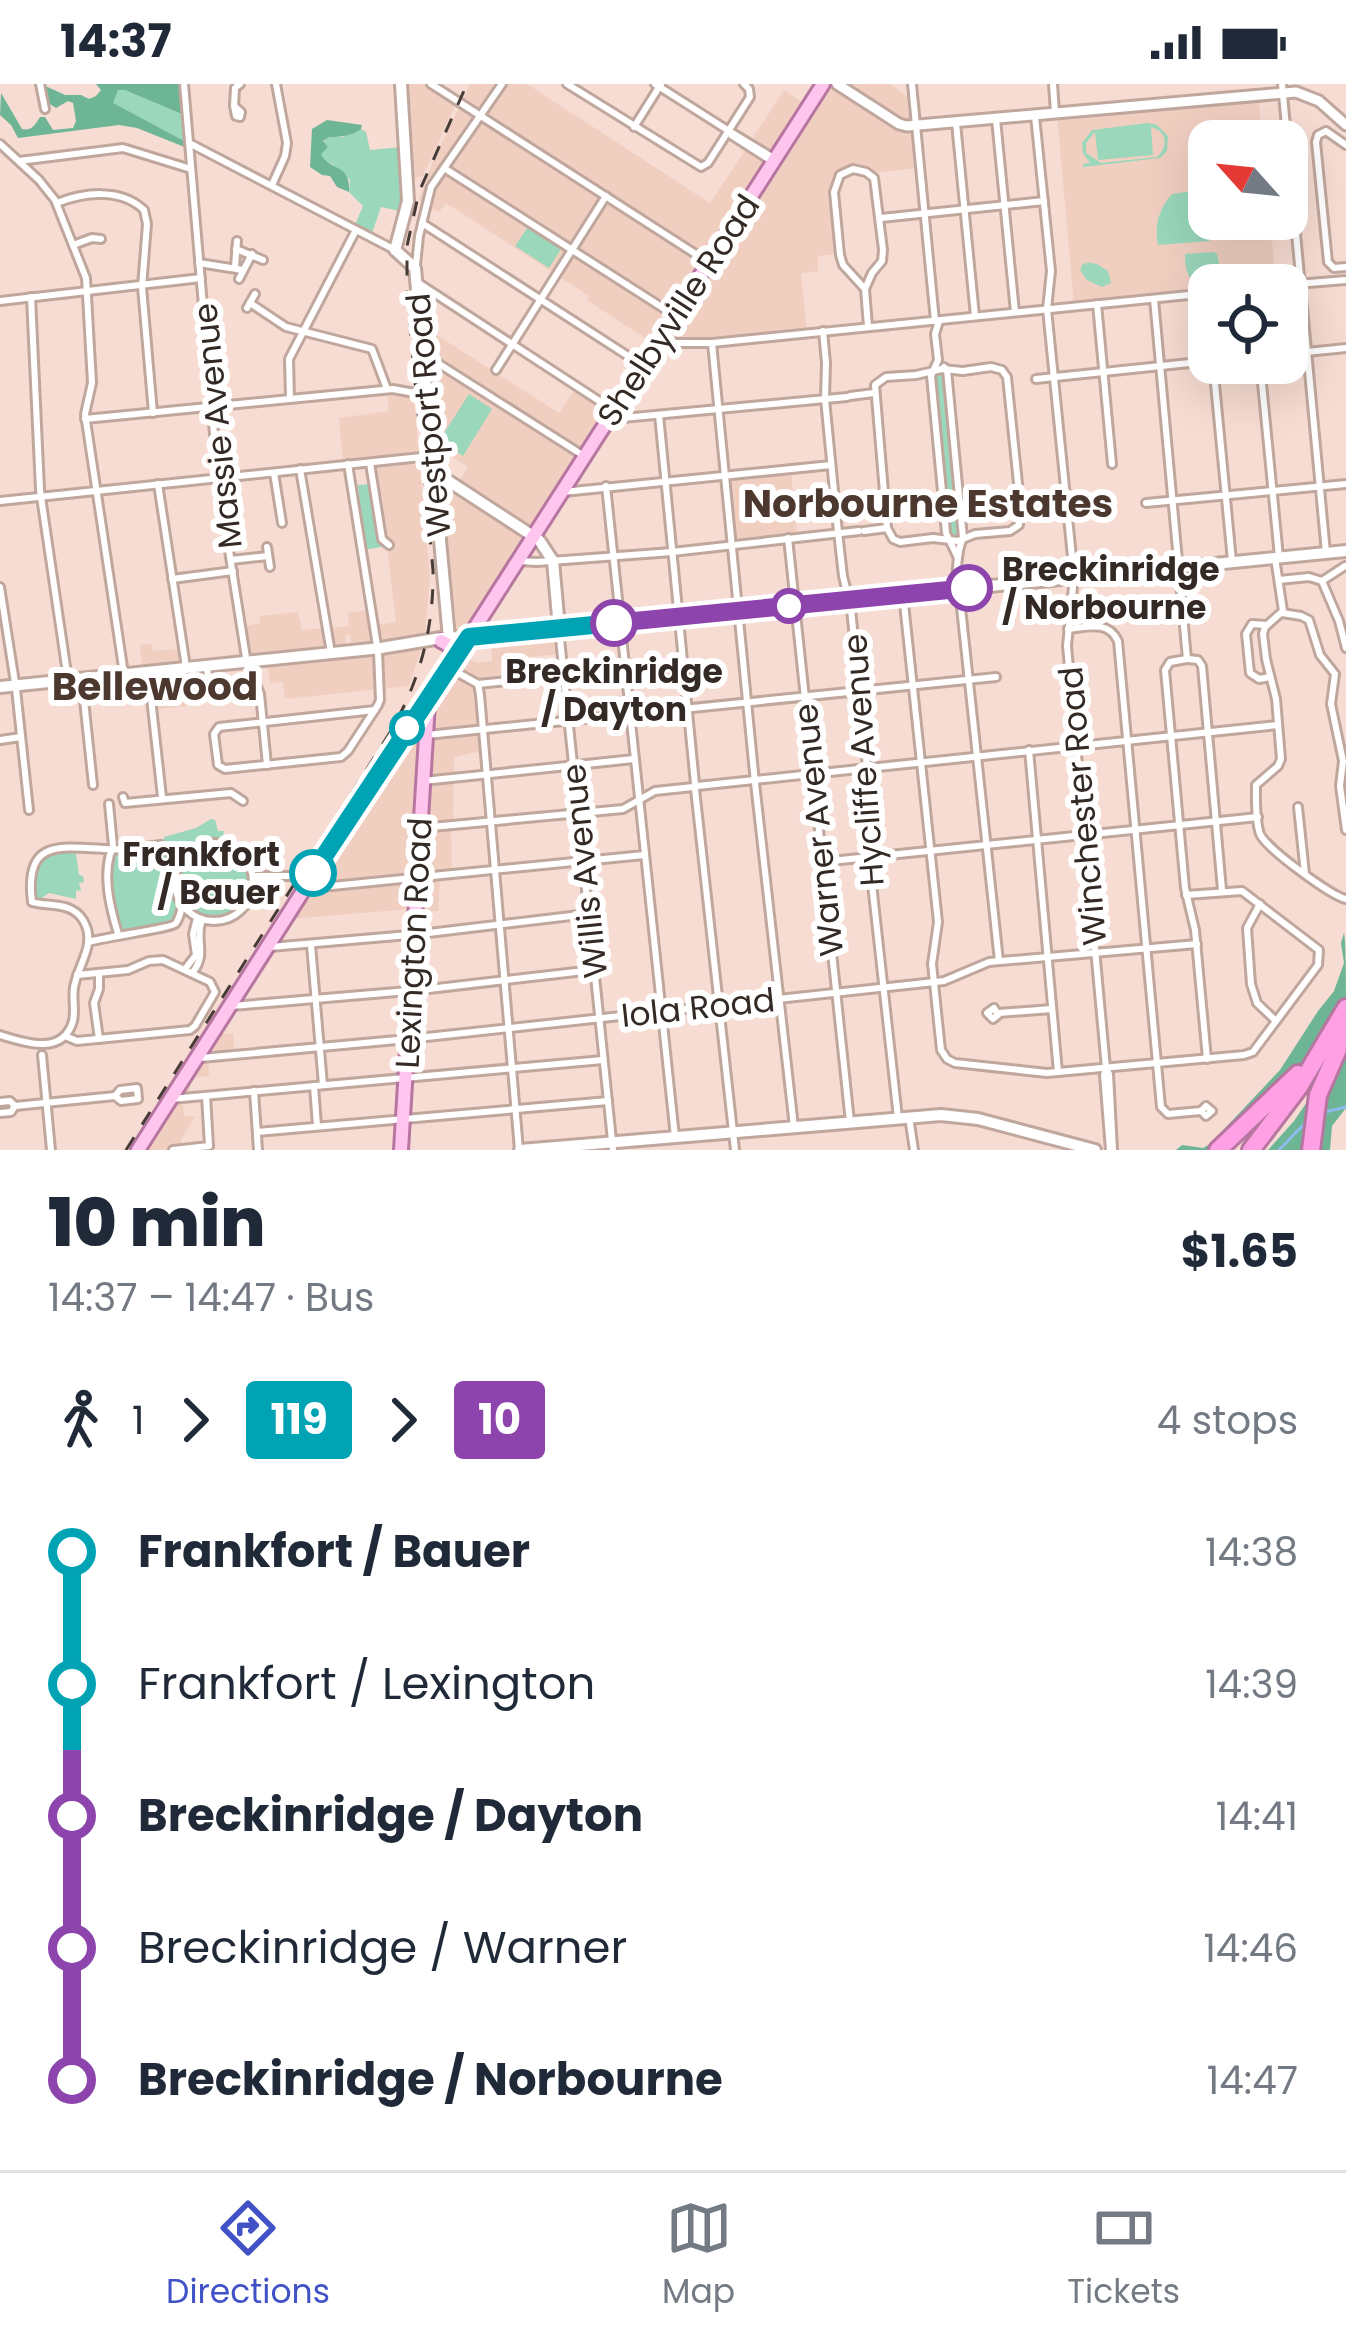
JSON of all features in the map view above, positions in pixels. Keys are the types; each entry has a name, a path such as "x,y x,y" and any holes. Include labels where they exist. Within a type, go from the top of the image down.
{"highway":[{"path":"1310,1150 1315,1106 1346,1008"},
{"path":"1218,1150 1341,1032"},
{"path":"1251,1150 1341,1032"},
{"path":"1262,1150 1288,1119 1341,1032"}],"main road":[{"name":"Westport Road","path":"400,84 409,201 394,250 418,282 447,614 444,639"},
{"name":"Shelbyville Road","path":"449,663 824,84"},
{"path":"433,471 539,540 553,561"},
{"name":"Shelbyville Road","path":"467,637 532,536"},
{"path":"0,687 959,586 1346,551"},
{"name":"Willis Avenue","path":"553,561 559,628"},
{"path":"138,1150 307,883 420,719 428,691 449,663 450,646 444,639"},
{"name":"Lexington Road","path":"401,1150 422,782 420,719 427,697 449,663"},
{"path":"519,1150 669,1142 941,1115 978,1119 1095,1150"}],"street":[{"path":"40,84 45,109"},
{"name":"Massie Avenue","path":"184,84 218,478 247,662 259,692 267,765"},
{"path":"272,185 287,143 276,84"},
{"path":"431,84 708,262"},
{"path":"502,84 430,192 422,223 418,282 610,415 659,415 874,393"},
{"path":"567,84 701,167 751,95 744,84"},
{"path":"837,84 899,124 916,126 1286,93 1319,101 1346,125"},
{"path":"912,84 938,360 932,371 948,540 957,556"},
{"path":"1053,84 1055,112"},
{"path":"234,106 238,85"},
{"path":"634,127 659,85 774,160"},
{"path":"1286,93 1299,264"},
{"name":"Winchester Road","path":"1035,114 1074,578 1067,646 1112,1150"},
{"path":"995,118 1015,312"},
{"path":"956,122 975,316"},
{"path":"1346,145 1326,131 1316,140 1329,264 1346,267"},
{"path":"189,143 394,250"},
{"path":"0,144 57,203 87,281 92,382 86,419 124,674"},
{"path":"18,161 123,148 191,169"},
{"path":"444,168 674,315"},
{"path":"865,289 840,255 834,192 840,175 848,170 872,175 876,184 883,257 865,289 868,326"},
{"path":"57,203 94,194 122,197 141,206 147,221 142,284 153,413"},
{"path":"496,370 606,196"},
{"path":"880,218 1044,201"},
{"path":"422,223 642,364"},
{"path":"290,399 288,362 356,230"},
{"path":"73,245 100,238"},
{"path":"238,279 236,245 263,260"},
{"path":"239,268 252,254"},
{"path":"199,263 239,268"},
{"path":"851,272 872,273"},
{"path":"0,301 201,278"},
{"path":"1308,282 1346,280"},
{"path":"656,342 712,343 1188,295"},
{"path":"31,297 41,496 93,785"},
{"path":"1154,298 1187,659"},
{"path":"251,302 286,327 373,349 387,389"},
{"path":"1097,304 1112,464"},
{"name":"Hycliffe Avenue","path":"824,331 831,465 867,767 863,806 868,857 883,987 904,1117 914,1150"},
{"path":"712,343 794,1127"},
{"path":"1308,352 1346,349"},
{"path":"422,352 584,456"},
{"path":"938,360 947,370 963,538 957,556 959,586 999,961"},
{"path":"1036,379 1188,364"},
{"path":"947,370 1002,370 1007,381 1018,525 1010,531 948,540 895,540 887,528 875,385 882,378 947,370"},
{"path":"1308,373 1327,553"},
{"path":"1213,384 1232,562"},
{"path":"1262,384 1282,613"},
{"path":"86,419 387,389 425,395"},
{"path":"659,415 735,1150"},
{"path":"0,501 431,456"},
{"path":"370,462 382,539 389,545"},
{"path":"347,464 382,695 344,756 225,770 218,765 217,728 366,716"},
{"path":"560,492 831,465"},
{"path":"300,469 331,653"},
{"path":"274,472 283,523"},
{"path":"158,484 186,668"},
{"path":"1146,502 1346,484"},
{"path":"606,486 661,1010 669,1142"},
{"path":"1020,515 1091,508"},
{"path":"518,561 672,551 887,528"},
{"name":"Warner Avenue","path":"788,538 850,1122"},
{"path":"231,560 268,552 270,567"},
{"path":"1322,581 1345,566"},
{"path":"172,579 232,571"},
{"path":"1279,580 1309,577 1322,581 1343,620 1346,648"},
{"path":"0,587 29,810"},
{"path":"903,594 938,930 932,960 941,1050 947,1059 1030,1073 1250,1054 1320,955 1242,891 1186,895"},
{"path":"1346,830 1342,733 1331,704 1334,670 1320,655 1309,620 1282,613 1267,625 1263,638 1281,759 1256,784 1262,838 1334,896 1346,898"},
{"path":"1267,625 1252,624 1246,634 1250,673 1259,679 1270,677"},
{"path":"1068,628 1104,626 1117,638 1161,1108 1168,1114 1202,1112"},
{"name":"Willis Avenue","path":"559,628 613,1146"},
{"path":"1207,1059 1171,736 1166,666 1172,661 1198,660 1202,666 1222,891"},
{"path":"449,663 478,684 683,663"},
{"path":"207,665 209,687"},
{"path":"148,671 161,797"},
{"path":"420,719 482,729 996,677"},
{"path":"478,684 519,1150"},
{"path":"419,828 622,808 655,791 695,786 1278,725"},
{"path":"0,740 21,737"},
{"path":"1029,750 1058,1072"},
{"path":"422,782 634,759"},
{"path":"123,797 127,803 231,793 243,801"},
{"path":"109,804 113,846 109,896 118,934"},
{"path":"1298,807 1305,874"},
{"path":"821,862 1258,817"},
{"path":"225,844 242,854 255,878 248,902 223,920 200,919 182,906 174,885 180,861 200,845 225,844"},
{"path":"0,1035 38,1045 65,1036 74,1017 77,975 86,958 84,922 74,911 31,901 33,865 49,851 68,846 111,850 160,845 180,861"},
{"path":"255,878 298,877 312,888 644,855"},
{"path":"1293,864 1303,859"},
{"path":"1260,904 1247,928 1251,984 1257,1003 1276,1021"},
{"path":"88,941 169,928 182,906"},
{"path":"266,948 588,914"},
{"path":"189,971 202,958 197,935 200,919"},
{"path":"311,944 319,1046 317,1126"},
{"name":"Iola Road","path":"196,1058 883,987 954,978 978,965 999,961 1197,944"},
{"path":"65,1036 73,1041 193,1029 215,992 210,982 169,961 77,975"},
{"path":"229,1006 593,970"},
{"path":"99,973 94,1003 99,1039"},
{"path":"998,1013 1052,1009"},
{"path":"42,1055 51,1150"},
{"path":"170,1099 603,1060"},
{"path":"254,1091 258,1150"},
{"path":"0,1113 11,1112 15,1106 115,1096"},
{"path":"173,1150 209,1146 206,1096"},
{"path":"0,1102 15,1106"},
{"path":"257,1132 608,1102"}],"shaded area":[{"path":"402,84 425,84 456,104 423,176 410,179"},
{"path":"470,84 527,84 710,203 746,149 766,162 651,342 446,203 439,212 419,200"},
{"path":"829,84 860,103 844,84 890,84 911,99 917,168 873,173 851,165 840,170 831,183 837,254 818,256 818,271 801,273 807,331 667,343 663,340"},
{"path":"784,90 802,102 771,151 752,139"},
{"path":"1258,95 1261,120 1188,120 1188,240 1272,240 1274,264 1188,264 1188,293 1074,304 1057,115"},
{"path":"424,327 559,413 576,388 606,408 529,529 457,485 468,467 432,444"},
{"path":"387,392 415,397 419,455 343,463 339,418 389,411"},
{"path":"419,460 430,577 425,637 379,644 376,625 396,622 387,547 379,540 367,464"},
{"path":"791,471 797,535 735,542 729,477"},
{"path":"437,477 523,534 459,632 453,632"},
{"path":"367,610 372,645 352,647 350,635 345,635 346,648 334,649 330,628 349,626 348,613"},
{"path":"298,612 302,630 325,628 328,651 249,659 244,626 260,623 260,616"},
{"path":"557,634 559,654 517,658 518,676 477,682 482,751 454,757 452,878 440,879 438,911 418,912 431,706 443,691 440,688 462,654 477,663 492,661 491,640"},
{"path":"152,644 153,651 180,649 182,666 143,671 140,645"},
{"path":"422,646 409,686 285,699 283,682 270,683 267,661"},
{"path":"182,671 186,706 149,710 145,674"},
{"path":"419,720 411,909 289,919"},
{"path":"233,1033 235,1056 208,1059 209,1076 190,1078 184,1116 195,1116 181,1140 182,1150 141,1150 216,1035"}],"green space":[{"path":"41,84 89,99 101,90 96,84 181,84 184,115 125,90 118,90 113,103 186,142 187,148 119,125 18,138 0,115 1,93 22,129 31,128 40,117 53,130 73,128 76,121 73,103 56,108 47,102"},
{"path":"118,90 184,115 186,142 112,103"},
{"path":"327,120 362,125 353,133 323,141 328,147 321,154 347,176 349,192 310,167 312,129"},
{"path":"1157,125 1168,136 1167,151 1160,158 1083,167 1090,163 1083,153 1082,143 1092,130","holes":["1151,127 1164,139 1157,157 1101,163 1086,153 1086,143 1095,132 1098,160 1153,155"]},
{"path":"361,129 370,150 402,147 404,212 381,207 371,236 354,227 363,206 349,192 350,180 320,154 328,147 323,143 329,136 343,137"},
{"path":"1188,192 1188,240 1209,241 1158,245 1157,224 1172,194"},
{"path":"528,227 561,249 549,268 515,246"},
{"path":"1214,252 1219,264 1188,264 1188,274 1185,254"},
{"path":"1086,262 1108,271 1111,283 1102,287 1087,280 1080,270"},
{"path":"943,371 961,534 951,539 933,380 934,373"},
{"path":"469,394 492,409 463,456 439,441"},
{"path":"370,484 379,540 387,546 363,550 358,485"},
{"path":"211,819 218,831 224,831 222,841 200,843 180,855 164,845 164,837"},
{"path":"208,844 233,849 247,861 251,877 239,910 225,920 208,921 189,911 177,892 183,863"},
{"path":"161,847 173,862 177,917 155,928 120,929 110,879 111,854"},
{"path":"84,849 76,854 84,882 79,883 76,899 49,893 36,902 32,880 40,859 53,850"},
{"path":"1344,933 1346,998 1326,1037 1290,1079 1215,1150 1176,1150 1182,1145 1203,1148 1210,1144 1280,1070 1334,991 1344,963"},
{"path":"1346,1045 1346,1108 1332,1126 1330,1150 1313,1150 1315,1122"},
{"path":"1309,1099 1308,1150 1268,1150 1294,1121"}],"waterway":[{"path":"1325,1112 1346,1107"},
{"path":"1279,1150 1310,1118"}],"railway":[{"path":"126,1150 389,734 416,676 431,613 433,570 407,297 407,246 419,192 467,84"}],"bus line":[{"name":"10","path":"614,623 969,588"},
{"name":"119","path":"313,873 469,637 614,623"}],"place":[{"name":"Breckinridge / Norbourne","path":"969,588"},
{"name":"Breckinridge / Dayton","path":"614,623"},
{"name":"Frankfort / Bauer","path":"313,873"}],"district":[{"name":"Norbourne Estates","path":"928,503"},
{"name":"Bellewood","path":"155,686"}]}
